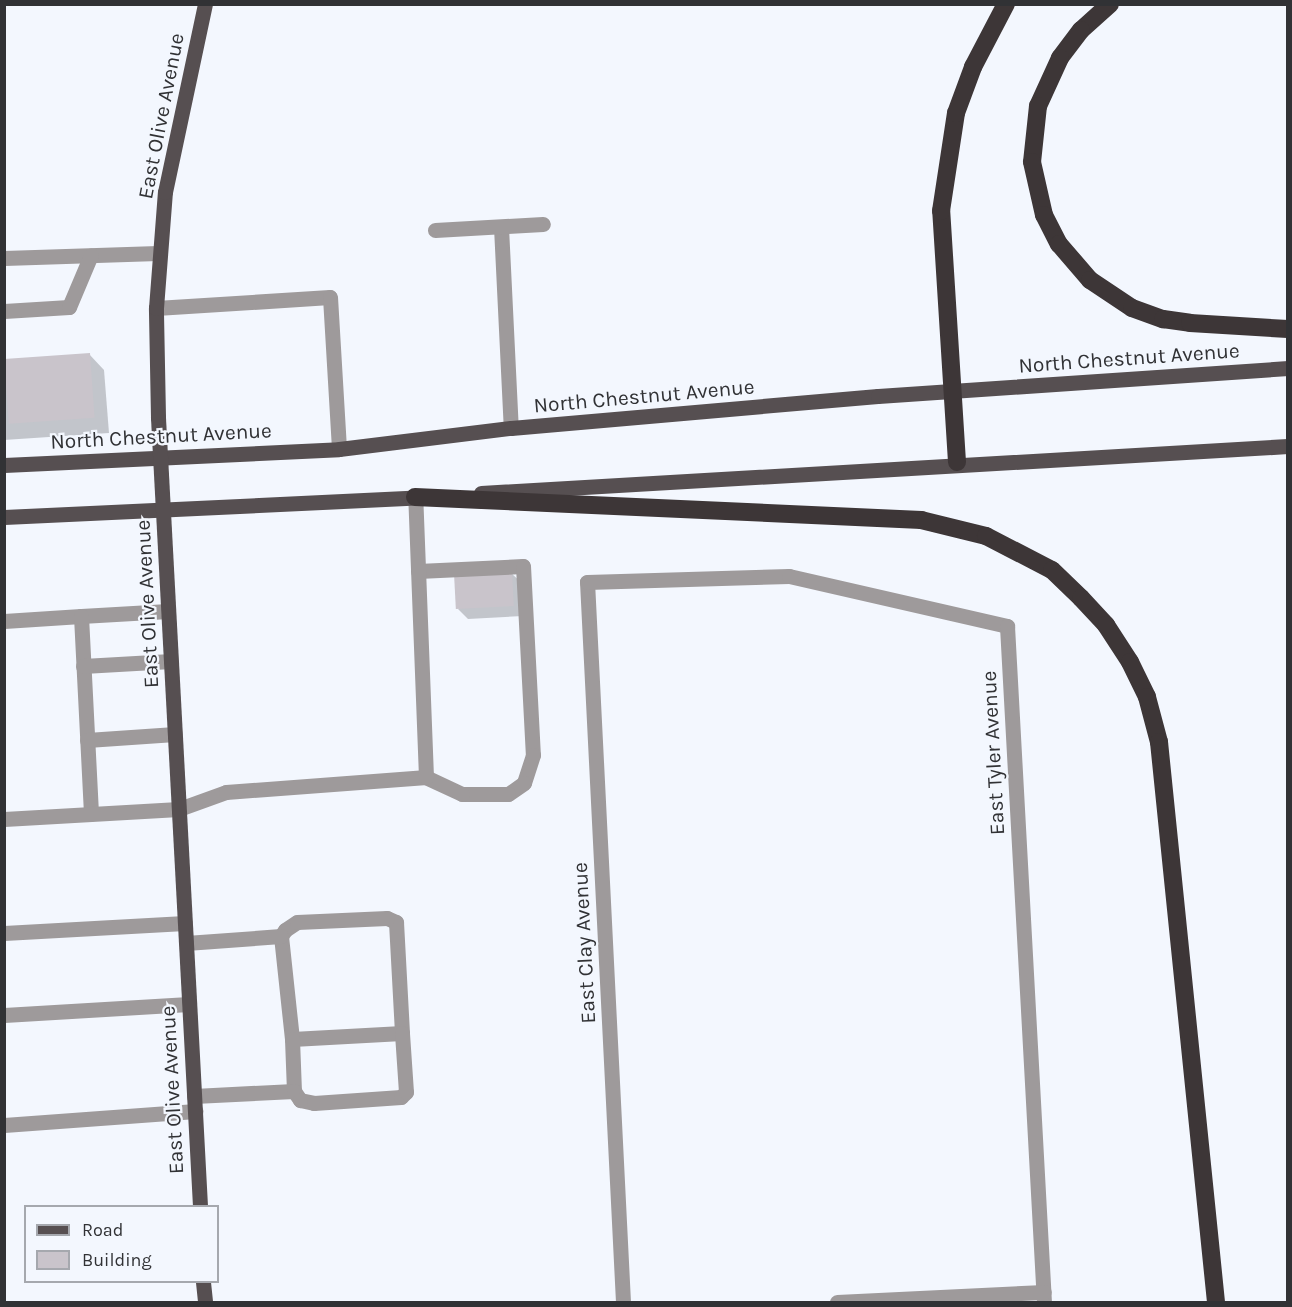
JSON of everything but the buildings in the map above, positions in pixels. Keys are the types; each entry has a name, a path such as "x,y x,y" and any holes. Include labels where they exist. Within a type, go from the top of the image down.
{"highway":[{"path":"957,462 941,249 944,178 963,94 973,67 1006,4"},
{"path":"1110,4 1081,30 1060,58 1038,106 1032,162 1044,215 1054,234 1073,264 1106,292 1132,308 1163,319 1190,323 1287,329"},
{"path":"415,498 921,520 986,536 1052,570 1081,598 1106,626 1130,662 1147,697 1159,741 1216,1302"}],"main road":[{"name":"East Olive Avenue","path":"200,1205 168,611 156,309 158,253 174,136 205,4"},
{"name":"North Chestnut Avenue","path":"4,465 339,449 510,428 951,390 1287,368"},
{"path":"4,517 415,498 957,462 1287,446"},
{"path":"204,1283 205,1302"}],"street":[{"path":"435,230 543,225"},
{"path":"501,227 510,428"},
{"path":"4,258 158,253"},
{"path":"4,311 69,307 91,255"},
{"path":"156,309 330,297 339,449"},
{"path":"415,498 426,777"},
{"path":"4,819 179,808 225,792 426,777 462,794 508,794 524,783 533,755 523,566 418,571"},
{"name":"East Tyler Avenue","path":"587,582 789,576 1007,626 1044,1297"},
{"name":"East Clay Avenue","path":"587,582 623,1302"},
{"path":"4,621 168,611"},
{"path":"81,616 92,814"},
{"path":"83,666 171,662"},
{"path":"87,740 175,734"},
{"path":"387,918 396,922 402,1033 406,1092 401,1097 314,1103 300,1100 294,1091 292,1039 281,936 289,924 387,918"},
{"path":"4,933 185,923"},
{"path":"186,943 281,936"},
{"path":"4,1015 189,1004"},
{"path":"292,1039 402,1033"},
{"path":"4,1125 294,1091"},
{"path":"837,1302 1044,1297"}]}
